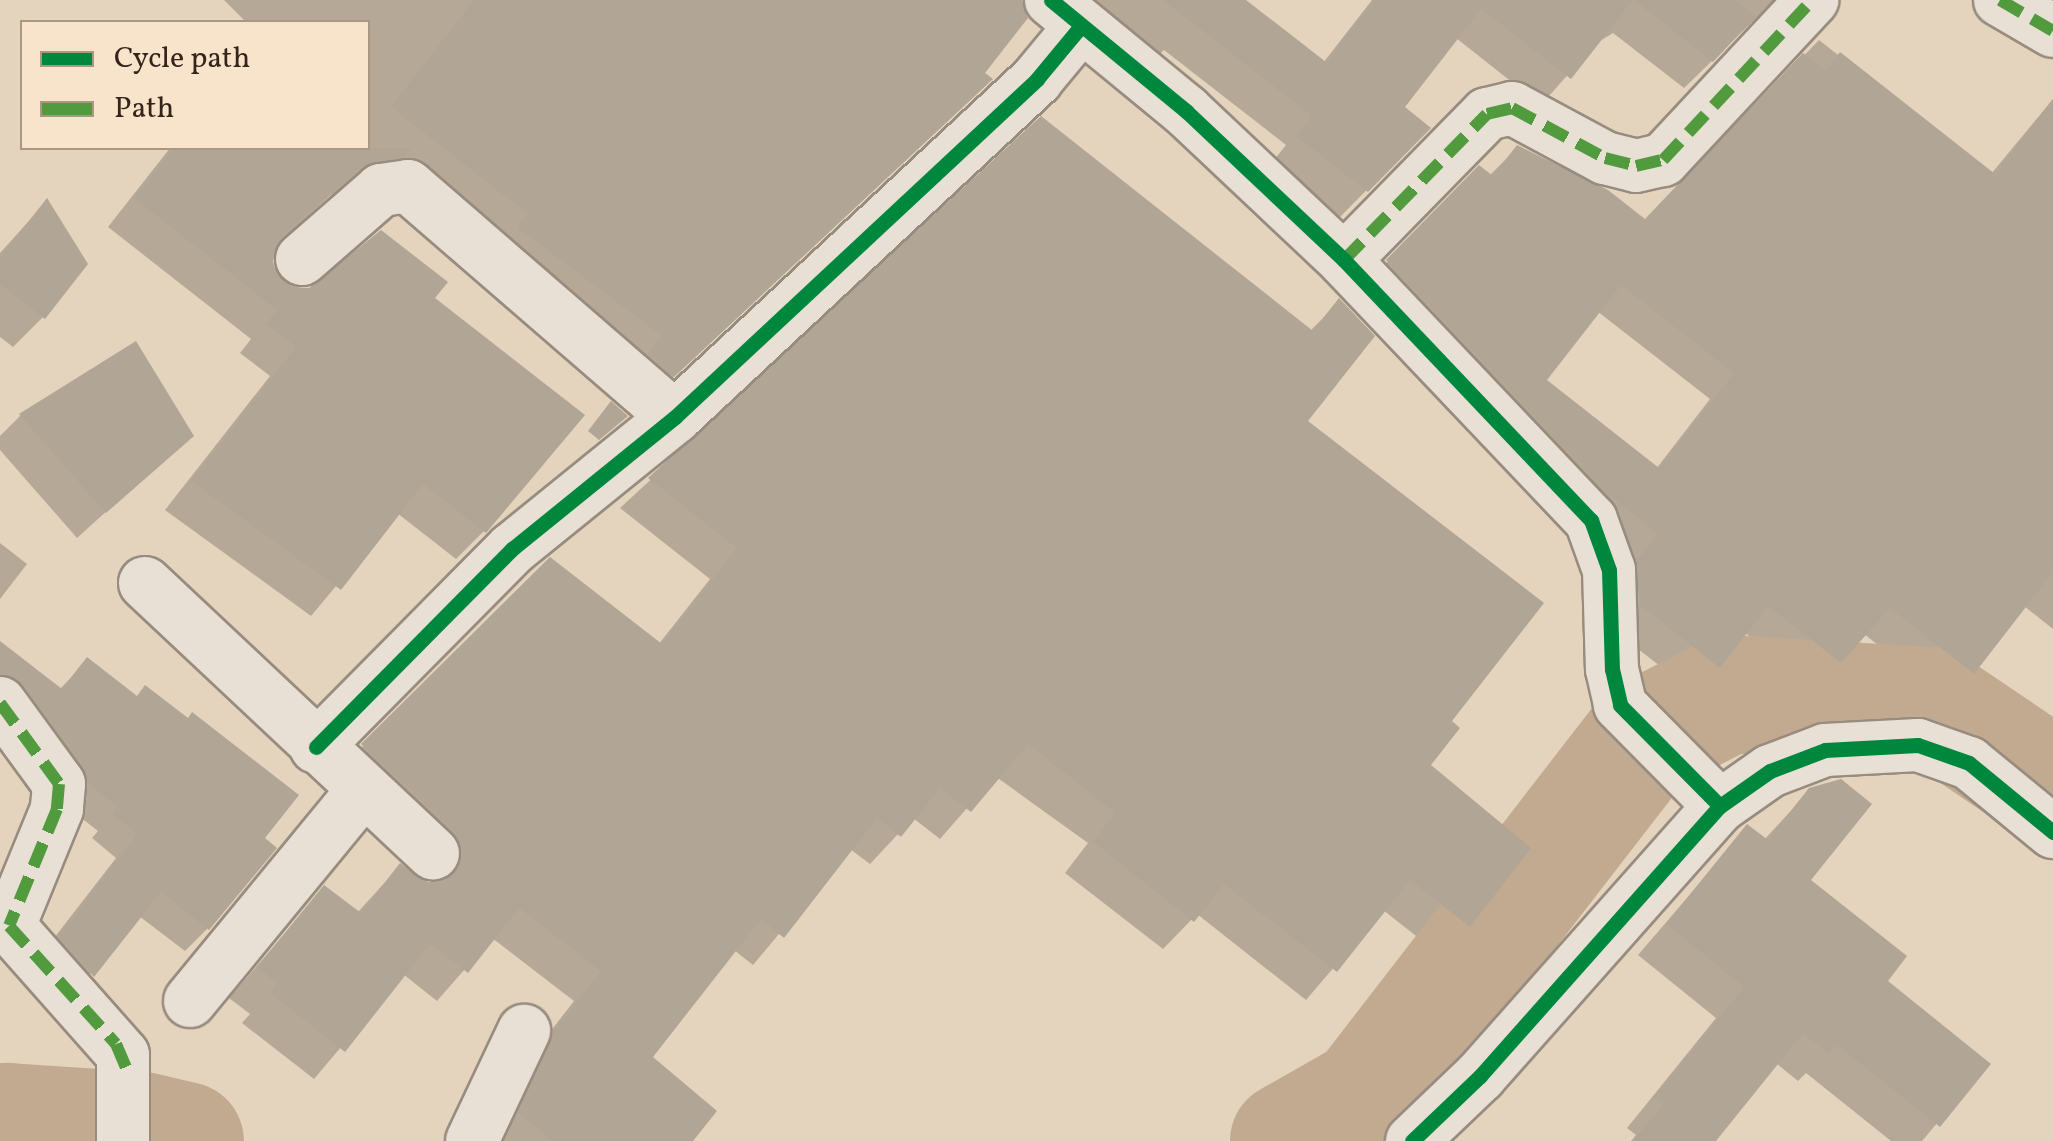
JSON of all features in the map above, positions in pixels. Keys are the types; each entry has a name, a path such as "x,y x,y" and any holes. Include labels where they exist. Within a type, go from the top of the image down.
{"street":[{"path":"1344,260 1486,114 1512,108 1605,158 1636,166 1663,160 1812,0"},
{"path":"2000,0 2053,31"},
{"path":"316,747 512,549 676,416 1038,79 1066,13 1186,111 1344,260 1591,520 1606,554 1612,669 1626,715 1720,806"},
{"path":"302,259 382,190 408,186 676,416"},
{"path":"144,584 433,853"},
{"path":"0,703 59,784 57,809 9,915 7,940 116,1044 126,1068 123,1141"},
{"path":"1412,1141 1480,1076 1720,806 1770,771 1824,750 1918,745 1969,763 2053,832"},
{"path":"190,1001 364,789"},
{"path":"472,1141 524,1031"}],"building":[{"path":"474,0 1022,0 1028,18 985,73 993,79 674,377 648,354 662,336 517,227 528,214 391,107"},
{"path":"1163,0 1246,0 1326,62 1375,0 1633,0 1571,79 1481,9 1405,107 1431,128 1368,192 1296,136 1312,116"},
{"path":"1634,0 1735,0 1756,16 1713,62"},
{"path":"1840,52 1995,174 2053,99 2053,572 1974,674 1890,608 1841,663 1768,606 1720,668 1640,605 1637,560 1658,534 1609,495 1386,260 1479,165 1493,176 1517,145 1608,190 1645,219 1803,53 1826,71","holes":["1621,285 1734,373 1659,468 1547,380"]},
{"path":"1041,116 1313,331 1339,298 1375,336 1308,421 1544,603 1452,721 1460,728 1431,765 1531,848 1470,927 1410,880 1337,972 1224,884 1194,922 1093,842 1115,813 1028,744 971,812 940,788 901,837 877,818 784,938 761,919 653,1057 717,1111 693,1141 553,1141 518,1113 553,1032 601,971 519,908 468,973 430,944 345,1052 270,993 277,983 257,967 324,885 361,913 400,863 425,882 441,882 462,861 454,831 361,744 550,557 662,644 737,548 648,478"},
{"path":"412,148 405,156 361,167 282,236 272,264 291,287 309,288 381,230 448,282 435,298 585,415 486,533 423,484 341,590 191,481 296,347 266,324 277,310 134,198 171,150"},
{"path":"47,198 88,264 45,319 0,284 0,258"},
{"path":"136,341 194,436 106,513 19,414"},
{"path":"611,401 628,416 599,440 588,431"},
{"path":"0,641 62,689 87,657 137,696 145,685 188,718 192,712 299,795 265,838 277,848 209,930 161,892 94,977 58,936 137,834 112,814 118,807 88,783 83,766 24,685 0,674"},
{"path":"1841,779 1872,804 1811,880 1907,956 1888,981 1991,1064 1940,1127 1837,1045 1829,1054 1803,1033 1716,1141 1633,1141 1664,1104 1654,1097 1744,987 1666,924 1747,824 1768,840 1809,788"}],"waterway":[{"path":"1289,1141 1366,1097 1643,738 1729,694 1932,706 2053,788"},
{"path":"0,1129 8,1122 142,1131 185,1141"}],"marked path":[{"path":"1344,260 1487,114 1512,108 1605,158 1636,166 1663,160 1812,0"},
{"path":"2000,0 2053,31"},
{"path":"0,703 59,784 57,809 9,926 116,1044 126,1068"}],"cycle path":[{"path":"1051,0 1186,111 1344,260 1591,520 1609,570 1612,669 1620,705 1720,806"},
{"path":"316,747 512,549 675,417 1037,79 1081,26"},
{"path":"1412,1141 1480,1076 1720,806 1770,771 1825,750 1918,745 1969,763 2053,832"}]}
